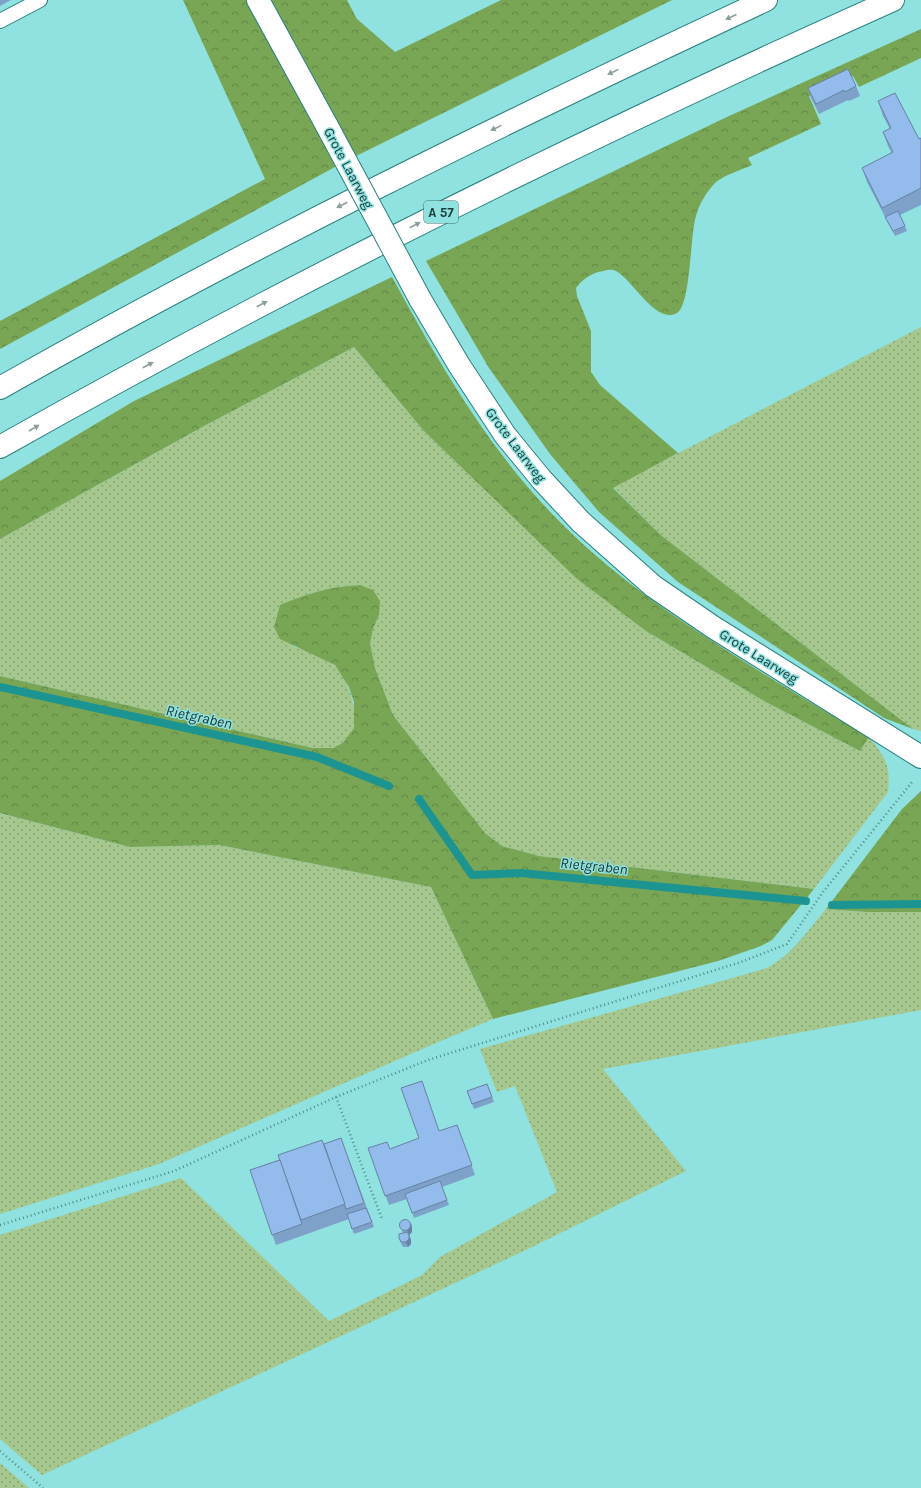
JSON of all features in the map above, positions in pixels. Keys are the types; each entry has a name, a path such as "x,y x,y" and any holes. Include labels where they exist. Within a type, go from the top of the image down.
{"main road":[{"name":"Grote Laarweg","path":"258,0 420,299 459,365 505,435 542,480 582,522 653,586 919,767"},
{"path":"0,388 69,349 260,248 452,149 766,0"},
{"name":"A 57","path":"0,447 87,398 274,297 465,200 721,77 893,0"}],"lane":[{"path":"0,21 40,0"}],"path":[{"path":"0,1225 174,1171 336,1097 428,1060 741,962 787,944 823,892 919,767"},
{"path":"336,1097 382,1218"},
{"path":"0,1451 43,1488"}],"green space":[{"path":"183,0 347,0 357,19 395,52 501,0 672,0 346,161 0,349 0,321 265,179"},
{"path":"921,29 921,58 859,87 853,76 809,96 821,124 748,158 752,165 716,182 701,202 697,211 694,225 688,284 682,307 677,313 669,315 661,313 645,300 623,276 614,270 598,272 583,280 576,288 577,296 591,331 591,372 600,385 678,453 613,488 662,536 913,729 884,718 678,582 599,512 550,454 489,368 426,261 729,116"},
{"path":"392,277 448,375 490,439 537,498 563,525 607,565 678,618 767,676 869,737 860,751 764,701 646,631 576,578 423,430 354,347 204,426 0,539 0,481 134,401"},
{"path":"921,327 921,731 913,729 662,536 613,487"},
{"path":"354,347 423,430 497,500 646,631 764,701 860,751 869,737 886,762 889,775 888,792 814,889 539,856 502,846 485,833 393,715 375,668 370,643 373,629 379,615 360,585 344,586 308,594 292,646 314,654 334,665 339,670 351,694 355,713 354,728 344,742 336,747 313,748 0,676 0,539 204,426"},
{"path":"360,585 373,590 380,601 379,615 373,629 370,643 375,668 393,715 485,833 502,846 539,856 814,889 772,940 761,946 718,961 493,1019 431,887 219,845 130,847 0,813 0,676 313,748 333,748 343,743 354,728 354,702 349,687 335,665 280,639 274,627 280,605 319,591"},
{"path":"921,791 921,912 867,912 826,909 902,809"},
{"path":"0,813 130,847 219,845 431,887 493,1019 159,1164 0,1214"},
{"path":"826,909 867,912 921,912 921,1010 603,1069 686,1171 526,1250 42,1475 0,1439 0,1235 181,1178 329,1321 422,1275 440,1257 557,1192 515,1086 497,1092 480,1049 764,969 782,958 790,951"},
{"path":"0,1463 29,1488 0,1488"}],"building":[{"path":"848,69 856,86 845,92 844,90 816,104 808,88"},
{"path":"895,93 919,139 921,138 921,188 882,208 862,168 893,152 883,132 891,128 878,101"},
{"path":"898,211 905,226 893,231 885,217"},
{"path":"422,1081 439,1131 457,1125 472,1165 385,1196 368,1148 387,1142 390,1149 419,1138 401,1088"},
{"path":"487,1084 492,1097 472,1104 467,1091"},
{"path":"341,1138 364,1203 346,1209 324,1144"},
{"path":"322,1140 345,1204 301,1220 278,1155"},
{"path":"280,1160 302,1224 272,1235 250,1170"},
{"path":"440,1181 447,1200 412,1213 405,1194"},
{"path":"366,1208 372,1222 352,1229 347,1214"},
{"path":"403,1220 407,1220 409,1221 409,1229 403,1230 400,1227 400,1223"},
{"path":"407,1232 409,1239 406,1242 401,1242 399,1234"}],"waterway":[{"name":"Rietgraben","path":"0,687 317,757 389,786"},
{"name":"Rietgraben","path":"419,799 472,875 521,873 806,901"},
{"name":"Rietgraben","path":"832,905 921,904"}]}
